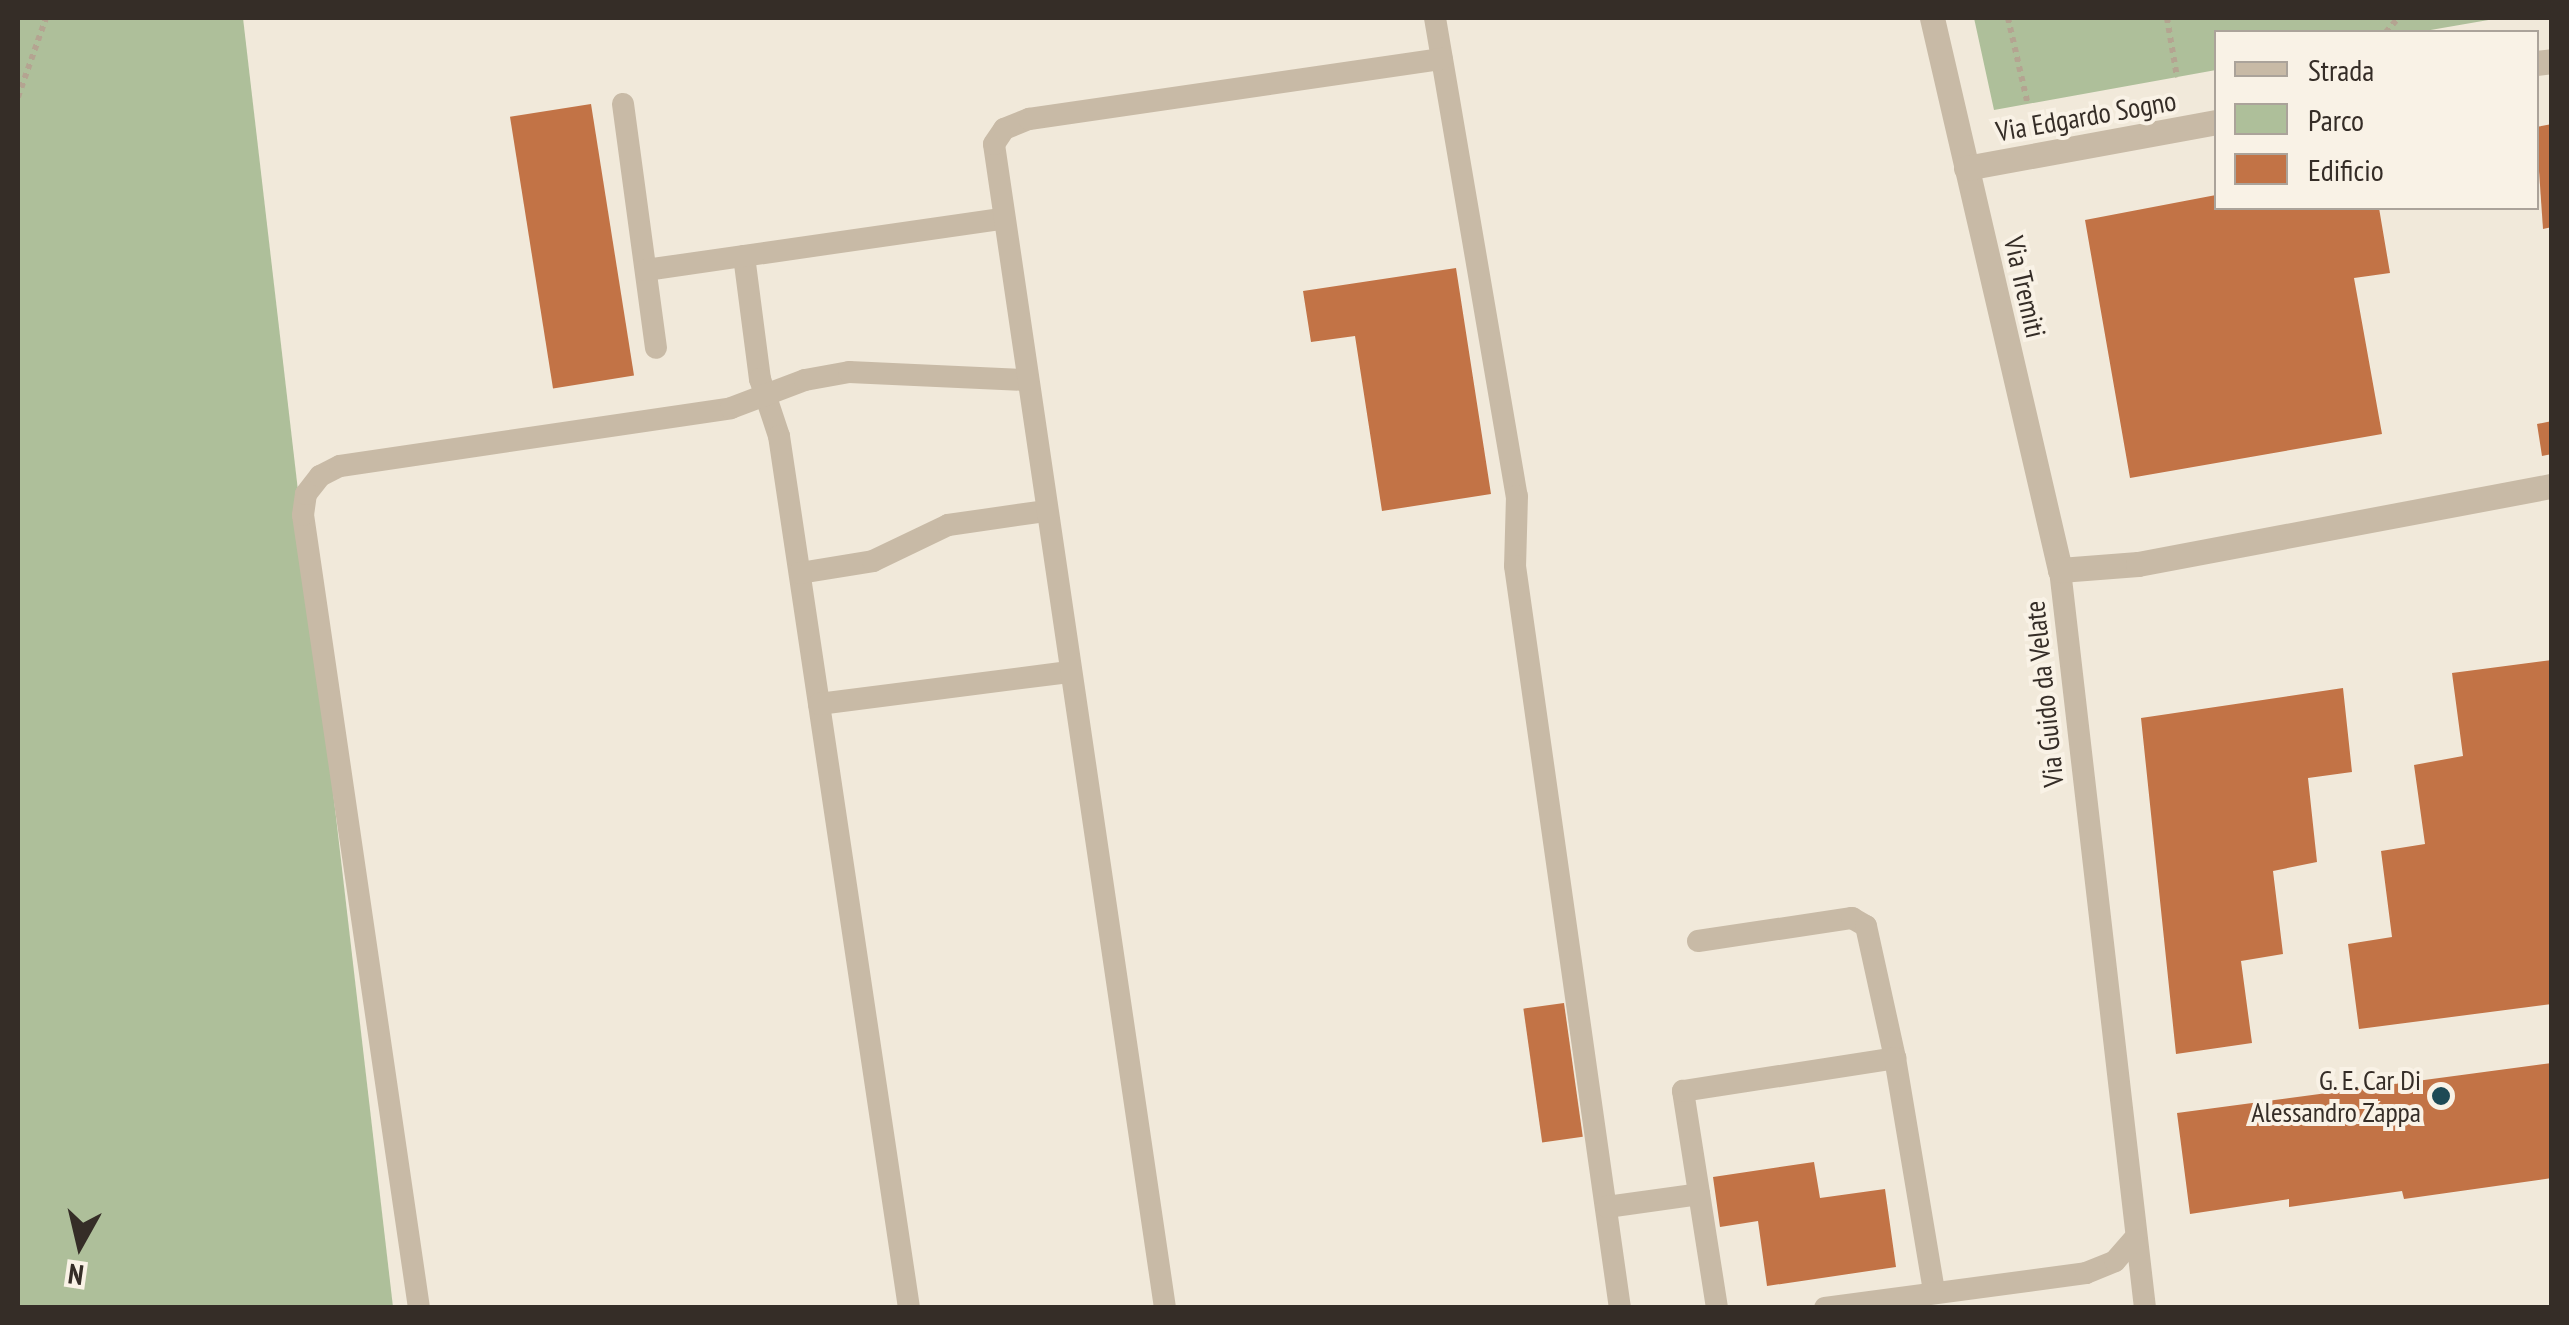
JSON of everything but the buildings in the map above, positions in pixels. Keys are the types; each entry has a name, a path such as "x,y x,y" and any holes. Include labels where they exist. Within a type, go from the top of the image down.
{"street":[{"name":"Via Tremiti","path":"1932,18 2060,570"},
{"name":"Via Edgardo Sogno","path":"1966,168 2214,122"},
{"name":"Via Guido da Velate","path":"2060,570 2138,564 2552,486"}],"lane":[{"path":"1435,18 1517,496 1515,566 1620,1308"},
{"path":"1165,1308 1001,219 994,144 1004,129 1029,119 1442,59"},
{"path":"623,104 656,348"},
{"path":"646,270 1001,219"},
{"path":"744,256 766,398 780,436 910,1308"},
{"path":"419,1308 304,515 306,494 320,476 340,466 766,398 805,380 849,372 1025,380"},
{"path":"800,573 873,560 948,525 1045,511"},
{"name":"Via Guido da Velate","path":"2060,570 2133,1240 2145,1308"},
{"path":"819,704 1069,672"},
{"path":"1698,941 1852,918 1866,926 1895,1058 1934,1291"},
{"path":"1717,1308 1684,1091 1895,1058"},
{"path":"1606,1207 1699,1194"},
{"path":"1825,1308 2086,1273 2115,1261 2133,1240"}],"path":[{"path":"18,97 46,18"},
{"path":"2008,18 2028,104"},
{"path":"2166,18 2177,77"}],"green space":[{"path":"18,18 243,18 393,1307 18,1307"},
{"path":"1974,18 2500,18 2431,30 2214,30 2214,70 1994,110"}],"place":[{"name":"G. E. Car Di Alessandro Zappa","path":"2441,1096"}]}
